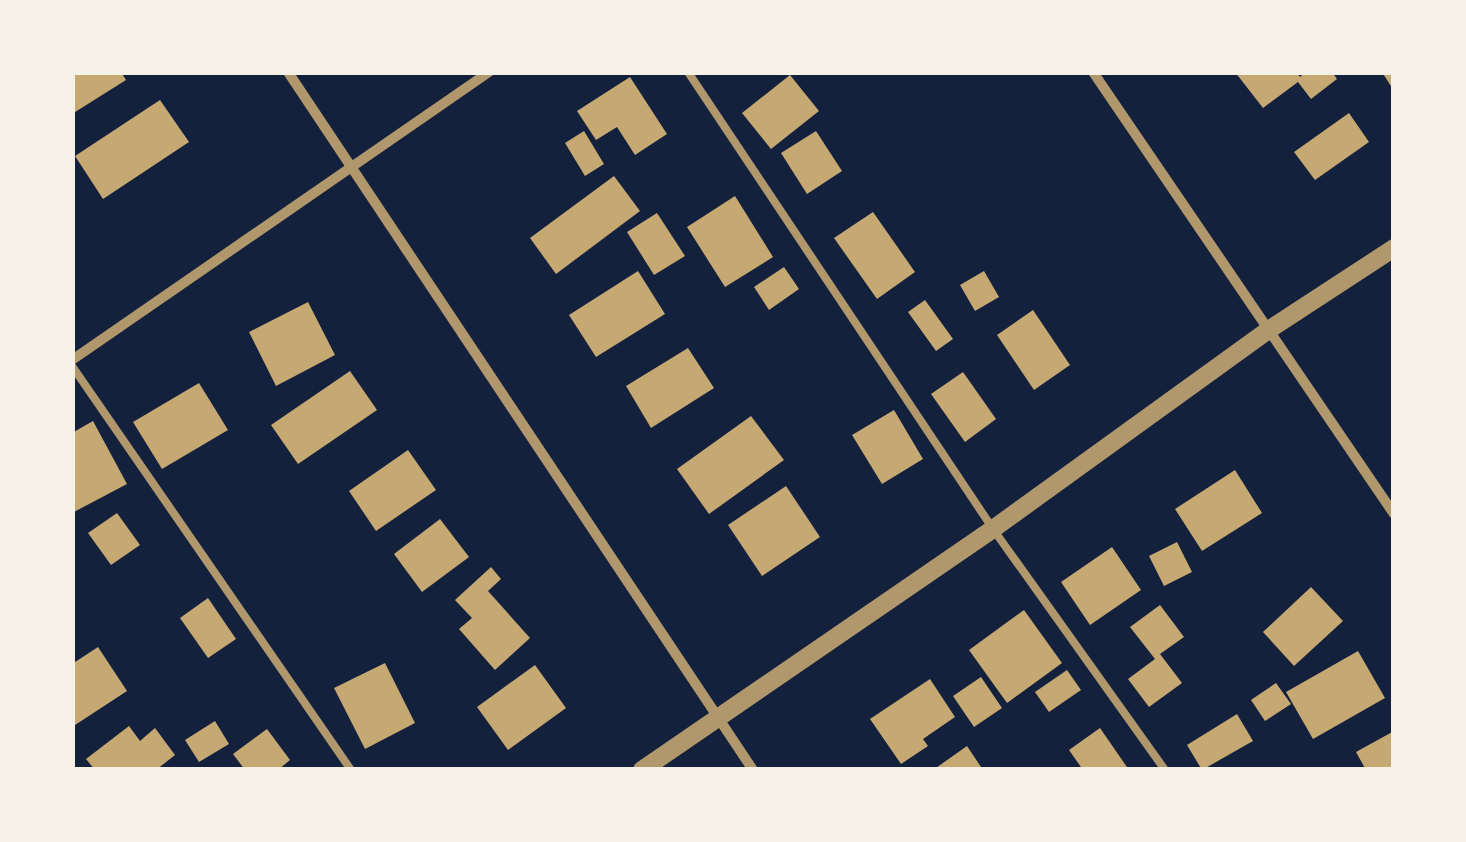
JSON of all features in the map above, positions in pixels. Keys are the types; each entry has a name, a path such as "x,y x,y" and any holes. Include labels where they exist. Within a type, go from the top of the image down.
{"street":[{"path":"288,72 753,770"},
{"path":"72,363 488,72"},
{"path":"1093,72 1394,514"},
{"path":"642,770 992,529 1268,331 1394,248"}],"lane":[{"path":"688,72 992,529 1165,770"},
{"path":"72,363 351,770"}],"building":[{"path":"72,72 121,72 126,80 72,114"},
{"path":"1235,72 1297,72 1300,77 1305,72 1332,72 1337,79 1311,99 1298,82 1263,108"},
{"path":"1382,72 1394,72 1394,91"},
{"path":"790,75 819,111 771,149 742,113"},
{"path":"630,77 667,134 635,155 617,127 596,140 577,111"},
{"path":"160,100 189,142 103,199 75,156"},
{"path":"1349,113 1369,142 1315,180 1294,152"},
{"path":"584,131 604,164 585,176 565,143"},
{"path":"816,131 842,171 807,194 781,153"},
{"path":"614,176 640,211 556,274 530,238"},
{"path":"735,196 773,257 725,287 687,227"},
{"path":"873,212 915,272 877,299 834,238"},
{"path":"657,213 685,256 654,275 627,232"},
{"path":"784,267 799,289 769,310 754,287"},
{"path":"638,271 665,314 596,357 569,315"},
{"path":"984,271 999,297 975,311 960,285"},
{"path":"925,300 953,339 936,351 908,312"},
{"path":"308,302 335,355 276,386 249,332"},
{"path":"1033,310 1070,365 1034,390 997,335"},
{"path":"688,348 714,388 651,428 626,386"},
{"path":"350,371 377,410 298,464 271,425"},
{"path":"963,372 996,419 965,442 931,394"},
{"path":"199,383 228,430 162,469 133,422"},
{"path":"894,410 923,459 882,484 852,435"},
{"path":"751,416 784,460 709,514 677,469"},
{"path":"93,421 127,484 72,513 72,433"},
{"path":"408,450 436,490 376,531 349,491"},
{"path":"1235,470 1262,513 1202,551 1175,509"},
{"path":"786,486 820,537 762,576 728,525"},
{"path":"117,513 140,545 111,565 88,533"},
{"path":"440,519 469,557 422,592 394,554"},
{"path":"1177,542 1192,572 1164,586 1149,556"},
{"path":"1112,547 1141,590 1090,625 1061,582"},
{"path":"491,567 501,579 488,591 530,638 495,670 459,629 472,618 455,600"},
{"path":"1311,587 1343,621 1294,666 1263,632"},
{"path":"208,598 236,639 208,658 180,618"},
{"path":"1160,605 1184,637 1160,654 1182,683 1149,707 1128,679 1155,659 1130,627"},
{"path":"1024,610 1062,663 1007,703 969,650"},
{"path":"98,647 127,691 72,727 72,664"},
{"path":"1358,651 1385,698 1313,739 1286,692"},
{"path":"385,663 415,723 365,749 334,688"},
{"path":"535,665 566,708 508,750 477,707"},
{"path":"1067,670 1081,690 1049,712 1035,692"},
{"path":"981,677 1002,708 974,727 953,696"},
{"path":"930,679 955,717 923,739 928,746 901,764 870,719"},
{"path":"1276,683 1291,704 1265,721 1251,700"},
{"path":"1237,714 1253,741 1202,770 1187,745"},
{"path":"215,721 229,744 199,762 185,740"},
{"path":"129,726 140,741 155,728 175,755 156,770 95,770 86,759"},
{"path":"1100,728 1129,770 1083,770 1069,750"},
{"path":"267,729 290,760 278,770 245,770 233,754"},
{"path":"1394,731 1394,770 1366,770 1356,752"},
{"path":"967,746 983,770 933,770"}]}
